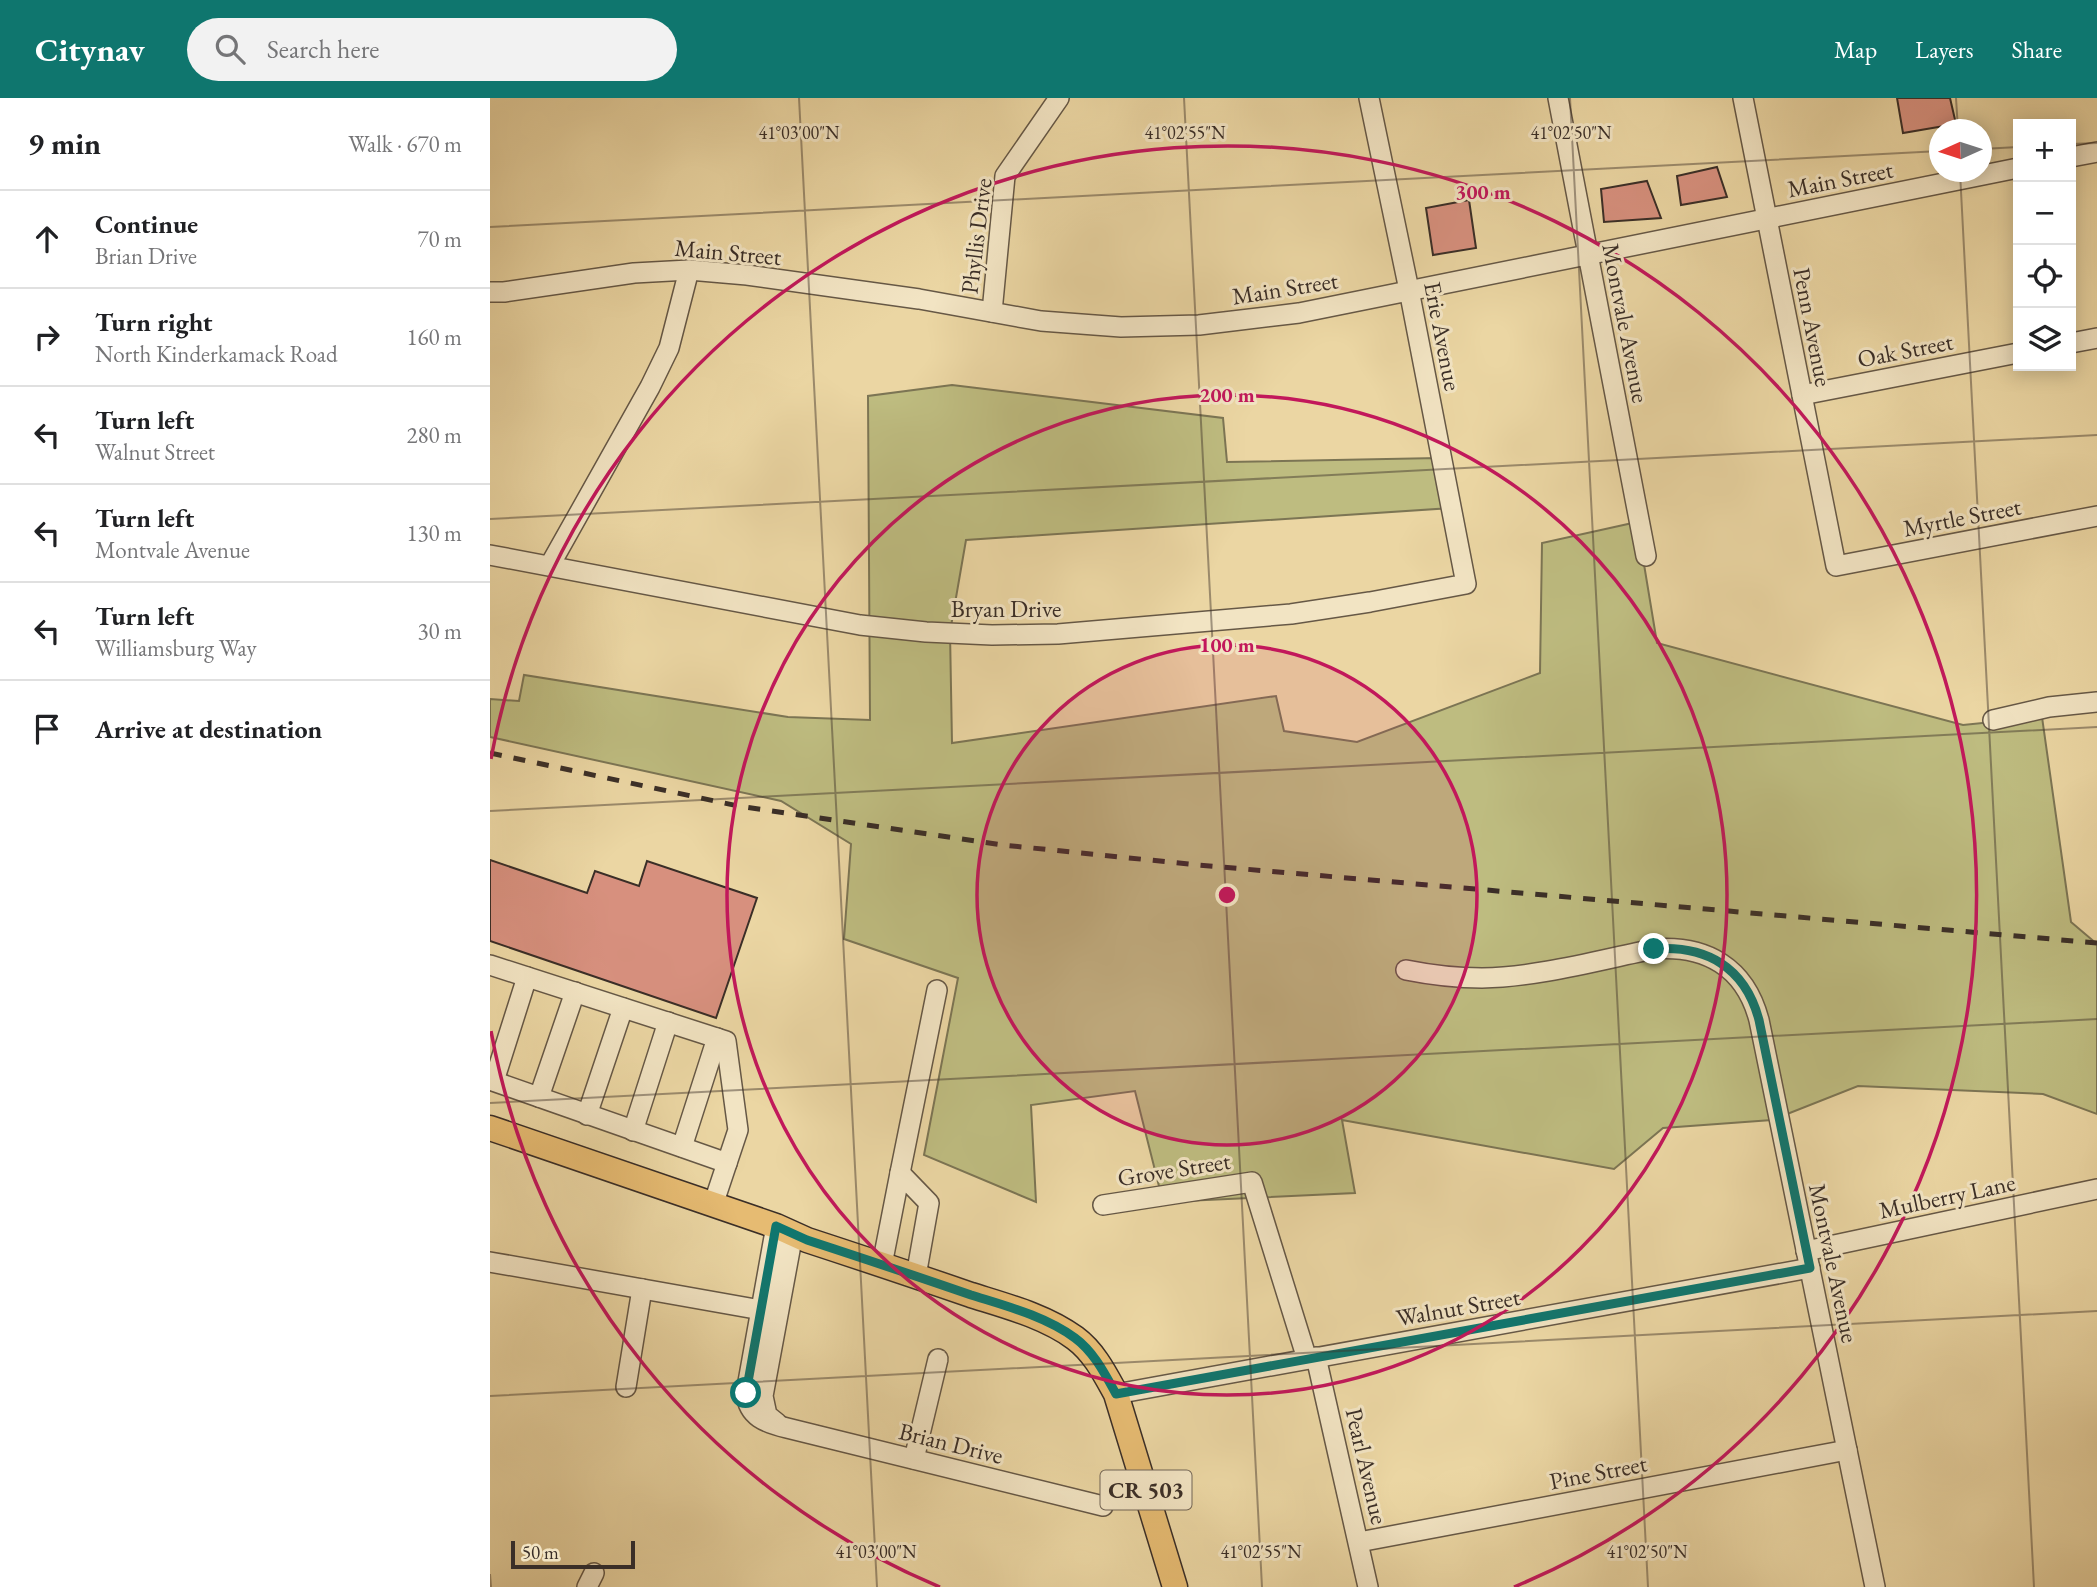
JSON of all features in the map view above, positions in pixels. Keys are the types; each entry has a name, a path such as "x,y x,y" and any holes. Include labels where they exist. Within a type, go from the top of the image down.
{"main road":[{"name":"CR 503","path":"490,1128 1016,1310 1059,1328 1077,1339 1091,1353 1116,1394 1175,1587"}],"street":[{"name":"Phyllis Drive","path":"992,312 1005,176 1059,98"},
{"name":"Erie Avenue","path":"1368,98 1409,290 1466,584"},
{"name":"Montvale Avenue","path":"1558,98 1646,556"},
{"name":"Penn Avenue","path":"1743,98 1836,566"},
{"path":"2076,156 2097,152"},
{"name":"Main Street","path":"490,292 634,272 690,270 747,275 905,297 1041,321 1121,327 1249,320 1299,313 2013,169"},
{"path":"550,565 664,357 690,270"},
{"path":"2076,342 2097,338"},
{"name":"Oak Street","path":"1802,395 2013,354"},
{"name":"Myrtle Street","path":"1836,566 2097,516"},
{"name":"Bryan Drive","path":"490,555 860,625 992,635 1058,634 1292,614 1466,584"},
{"path":"1993,720 2049,707 2097,702"},
{"name":"Montvale Avenue","path":"1406,971 1483,978 1510,976 1673,947 1700,952 1719,961 1742,983 1756,1009 1875,1587"},
{"path":"490,965 726,1041 738,1130 713,1205"},
{"path":"527,977 492,1080 727,1163"},
{"path":"882,1265 937,990"},
{"path":"539,1097 575,992"},
{"path":"587,1115 623,1008"},
{"path":"633,1131 668,1022"},
{"path":"681,1147 717,1038"},
{"path":"900,1173 929,1203 916,1276"},
{"name":"Grove Street","path":"1103,1205 1252,1182"},
{"name":"Pearl Avenue","path":"1252,1182 1312,1358 1368,1587"},
{"name":"Mulberry Lane","path":"1808,1260 2097,1189"},
{"path":"785,1230 763,1396 767,1415 787,1428"},
{"name":"Brian Drive","path":"785,1230 761,1310 746,1393 747,1402 758,1418 787,1428 1103,1506"},
{"name":"Walnut Street","path":"1116,1394 1808,1260"},
{"path":"490,1262 761,1310"},
{"path":"626,1387 642,1289"},
{"path":"914,1459 938,1359"},
{"name":"Pine Street","path":"1359,1542 1847,1450"}],"shaded area":[{"path":"952,385 1223,418 1227,462 1438,458 1451,508 966,540 950,632 952,743 1276,696 1284,731 1357,742 1540,673 1542,543 1637,522 1657,643 1963,725 2042,717 2071,922 2097,944 2097,1114 2043,1094 1858,1086 1772,1120 1663,1128 1614,1169 1342,1120 1355,1193 1163,1202 1135,1091 1031,1105 1036,1202 924,1155 958,978 844,939 851,844 781,801 490,737 490,699 519,701 524,675 788,717 870,720 868,396"}],"building":[{"path":"1897,98 1950,98 1955,119 1929,119 1929,129 1903,133"},
{"path":"1717,167 1727,197 1681,205 1677,176"},
{"path":"1647,181 1661,218 1604,222 1601,189"},
{"path":"1469,200 1476,248 1433,255 1426,208"},
{"path":"490,860 587,893 595,871 639,886 647,861 757,898 716,1018 490,941"}],"railway":[{"path":"490,753 738,806 1003,845 1198,865 2097,943"}],"route":[{"path":"746,1393 776,1226 807,1240 1016,1310 1059,1328 1077,1339 1091,1353 1116,1394 1810,1268 1753,1000 1736,975 1710,956 1673,947 1654,949"}]}
